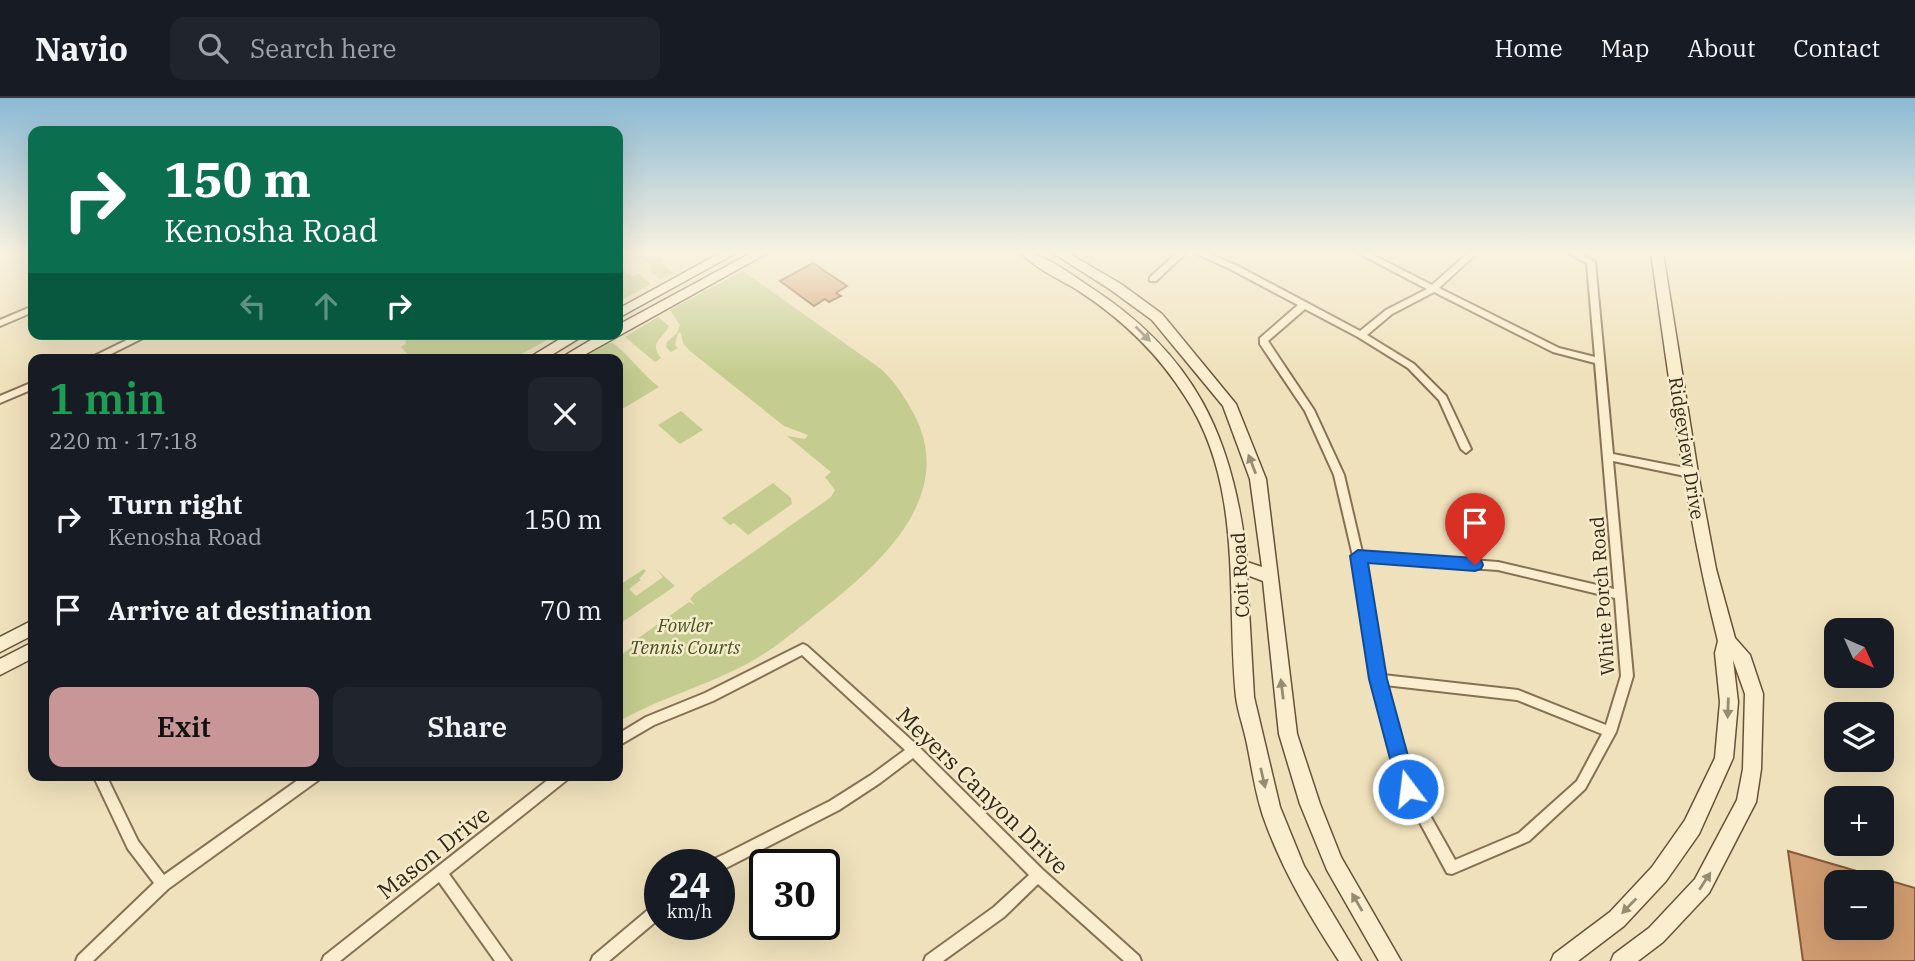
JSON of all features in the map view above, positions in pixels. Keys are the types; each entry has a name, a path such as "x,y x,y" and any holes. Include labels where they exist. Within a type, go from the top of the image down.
{"main road":[{"path":"623,311 656,293"},
{"path":"623,328 684,293"},
{"name":"Coit Road","path":"1090,293 1136,327 1168,360 1190,392 1214,438 1229,480 1237,523 1245,699 1273,817 1317,907 1351,961"},
{"name":"Coit Road","path":"1125,293 1157,317 1228,404 1258,479 1291,746 1310,804 1334,863 1391,961"},
{"name":"Ridgeview Drive","path":"1620,961 1656,935 1702,886 1746,802 1752,769 1754,694 1744,660 1727,641 1708,569 1690,473 1663,293"},
{"path":"543,354 568,340"},
{"path":"575,354 601,340"},
{"path":"1239,566 1272,577"},
{"path":"1240,584 1272,577"},
{"path":"0,645 28,630"},
{"name":"Ridgeview Drive","path":"1561,961 1617,919 1659,874 1692,827 1724,758 1729,702 1724,653 1727,641"},
{"path":"0,668 28,652"}],"street":[{"path":"1282,293 1361,335 1411,366 1443,398 1466,449"},
{"path":"1361,335 1389,312 1425,293"},
{"path":"1442,293 1556,350 1600,361"},
{"name":"White Porch Road","path":"1378,679 1408,789 1452,868 1524,837 1581,785 1609,732 1627,676 1594,293"},
{"path":"1304,305 1263,340 1309,410 1339,475 1358,556 1378,679 1518,695 1609,732"},
{"path":"0,323 28,311"},
{"path":"103,354 134,340"},
{"path":"0,400 28,387"},
{"path":"1609,457 1690,473"},
{"path":"1358,556 1498,566 1621,595"},
{"name":"Meyers Canyon Drive","path":"623,737 650,721 742,681 803,649 914,750 1038,874 1134,961"},
{"path":"735,856 807,821 870,784 914,750"},
{"path":"102,781 133,845 163,884"},
{"path":"83,961 163,884 308,781"},
{"name":"Mason Drive","path":"328,961 556,781"},
{"path":"440,873 504,961"},
{"path":"931,961 999,912 1038,874"},
{"path":"598,961 644,922"}],"green space":[{"path":"623,293 634,293 623,299"},
{"name":"Fowler Tennis Courts","path":"701,293 774,293 881,369 894,382 910,407 923,438 926,467 921,495 909,522 870,569 846,590 754,660 623,719 623,653 632,647 630,644 689,602 695,605 690,599 694,594 831,497 835,490 825,477 831,472 787,436 805,439 808,435 784,426 690,351 683,343 681,333 678,333 675,345 678,348 671,352 666,347 680,325 670,310"},
{"path":"658,317 669,326 656,344 661,358 655,362 625,337"},
{"path":"547,340 521,354 407,354 401,347 406,344 405,341"},
{"path":"613,343 659,387 624,408 623,354 590,354"},
{"path":"681,411 703,430 680,444 658,425"},
{"path":"773,483 791,498 792,504 748,535 734,523 730,525 722,518"},
{"path":"655,568 675,586 623,622 623,583 644,569 646,571 639,579 641,580 629,589 636,596 663,577"}],"building":[{"path":"797,293 836,293 841,296 829,302 825,299 814,306"},
{"path":"1788,851 1853,870 1824,870 1824,940 1894,940 1894,882 1915,888 1915,961 1803,961"}],"route":[{"path":"1408,789 1378,679 1358,556 1475,565"}]}
